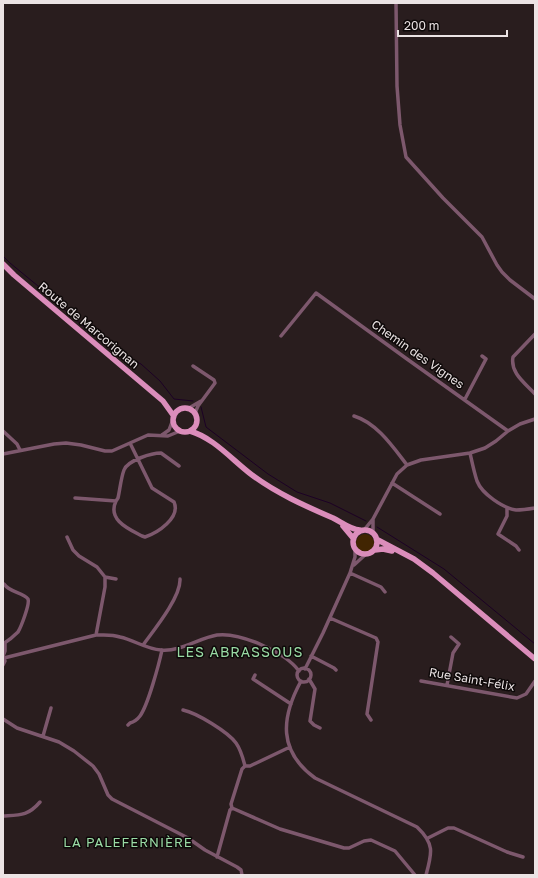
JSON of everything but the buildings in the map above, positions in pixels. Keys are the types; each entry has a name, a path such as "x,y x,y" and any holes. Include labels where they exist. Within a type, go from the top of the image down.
{"main road":[{"name":"Route de Marcorignan","path":"3,264 162,401 170,409 172,419"},
{"name":"Route de Marcorignan","path":"162,401 175,407 181,407"},
{"path":"207,438 190,431 180,431 175,427 172,419 178,409 181,407 190,408 195,413 199,428 207,438 252,475 274,490 354,529 370,530 378,540 414,559 433,573 535,659"},
{"path":"190,431 197,421"},
{"path":"333,518 347,530 353,538"},
{"path":"362,530 356,533 353,538 353,546 355,550 360,553 365,555 375,550 383,549 401,553"},
{"path":"375,550 378,540"},
{"path":"511,638 535,662"}],"street":[{"path":"396,3 397,86 400,125 406,157 443,198 482,237 502,272 535,299"},
{"name":"Chemin des Vignes","path":"281,336 316,293 508,431"},
{"path":"535,334 514,357 513,361 514,372 535,394"},
{"path":"465,399 486,359 482,356"},
{"path":"193,366 214,380 215,383 195,413"},
{"path":"190,408 202,401"},
{"path":"354,416 361,418 383,435 407,465"},
{"path":"161,435 169,430 172,419"},
{"path":"362,530 373,519 397,474 407,465 421,460 470,453 485,448 520,424 535,419"},
{"path":"3,431 17,444 20,450"},
{"path":"3,454 66,443 112,451 141,437 148,435 168,436 180,431"},
{"path":"130,443 138,459 152,488 175,504 176,508 168,524 148,536 142,536 116,519 114,505 118,498 124,469 138,459 155,453 161,453 179,466"},
{"path":"470,453 477,480 480,487 486,494 507,508 517,510 535,508"},
{"path":"392,483 440,514"},
{"path":"75,498 116,501"},
{"path":"507,508 507,516 498,534 516,546 519,550"},
{"path":"373,519 373,532"},
{"path":"67,537 73,550 79,556 98,567 104,577 105,587 96,635"},
{"path":"299,671 305,669 330,618 353,566 355,550"},
{"path":"353,566 365,555"},
{"path":"350,573 381,587 385,592"},
{"path":"104,577 116,579"},
{"path":"143,645 162,619 180,586 180,579"},
{"path":"3,665 5,651 4,644 18,631 29,605 28,600 23,596 7,589 4,584"},
{"path":"330,618 376,638 378,642 368,714 371,720"},
{"path":"3,657 96,635 120,636 150,648 162,650 176,648 217,635 237,636 278,653 288,659 299,671"},
{"path":"447,685 453,653 459,644 451,636"},
{"path":"128,725 139,717 147,702 162,650"},
{"path":"311,656 336,670"},
{"path":"305,669 310,673 309,679 316,689 310,721 320,728"},
{"path":"299,671 297,677 301,681 305,682 309,679"},
{"path":"255,675 253,680 291,704"},
{"path":"301,681 288,710 286,720 286,731 290,747 297,760 305,771 315,778 413,825 428,838 431,855 426,875"},
{"name":"Rue Saint-Félix","path":"421,681 517,698 526,694 535,681"},
{"path":"43,736 51,708"},
{"path":"184,710 193,712 230,736 236,743 241,753 245,766"},
{"path":"3,719 17,728 59,742 74,751 94,766 108,795 112,799 188,838 205,850 237,867 241,870 242,875"},
{"path":"217,857 242,769 245,766 250,766 290,747"},
{"path":"3,816 27,814 40,802"},
{"path":"232,808 280,829 344,848 349,848 364,841 370,840 395,851 415,875"},
{"path":"428,838 448,828 454,828 507,852 523,857"}],"shaded area":[{"path":"365,534 371,537 374,543 371,549 365,552 359,549 356,543 359,537"}],"waterway":[{"path":"3,256 82,325 114,350 141,364 160,381 174,399 193,401"},
{"path":"201,407 206,427 268,474 297,492 330,503 366,521"},
{"path":"377,527 444,569 535,644"}],"district":[{"name":"LES ABRASSOUS","path":"240,651"},
{"name":"LA PALEFERNIÈRE","path":"128,842"}]}
